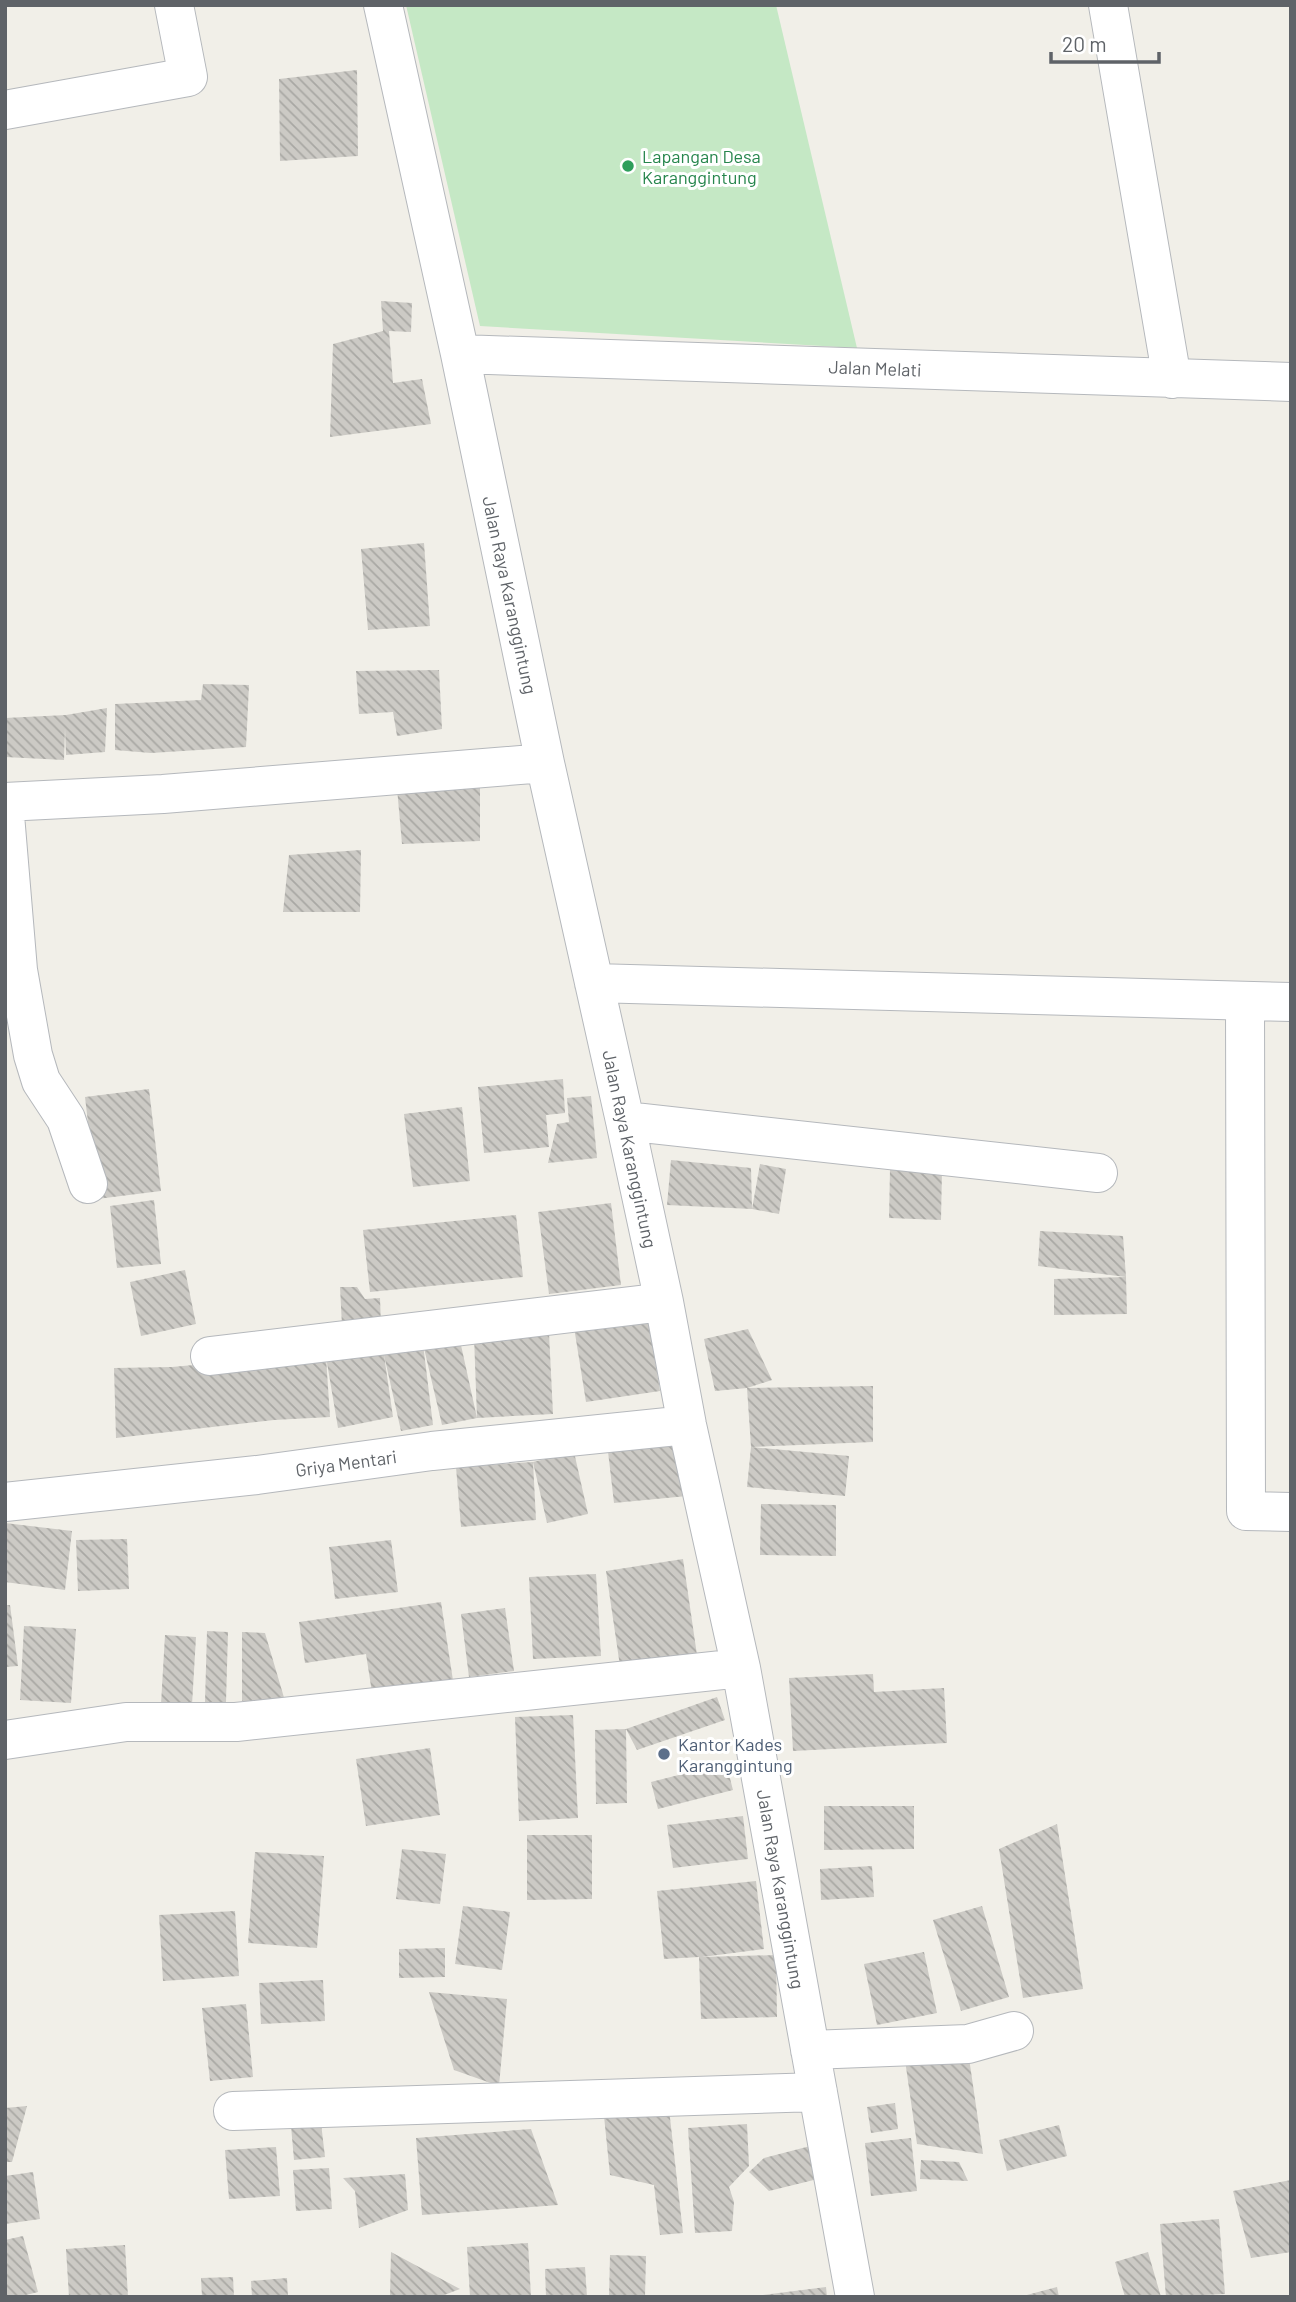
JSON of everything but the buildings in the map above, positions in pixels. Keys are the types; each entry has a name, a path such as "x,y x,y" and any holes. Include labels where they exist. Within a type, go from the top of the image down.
{"street":[{"path":"5,110 188,77 174,5"},
{"name":"Jalan Raya Karanggintung","path":"383,5 741,1668 855,2297"},
{"path":"1108,5 1172,379"},
{"name":"Jalan Melati","path":"460,354 1291,382"},
{"path":"5,802 163,794 545,763"},
{"path":"5,815 18,970 33,1055 41,1081 66,1119 88,1184"},
{"path":"594,983 1291,1002"},
{"path":"1245,1001 1246,1511 1291,1511"},
{"path":"625,1121 1098,1173"},
{"path":"210,1356 664,1302"},
{"name":"Griya Mentari","path":"5,1502 217,1480 432,1451 687,1425"},
{"path":"5,1740 126,1721 236,1722 741,1668"},
{"path":"810,2050 968,2043 1014,2031"},
{"path":"233,2111 818,2092"}],"green space":[{"name":"Lapangan Desa Karanggintung","path":"406,5 776,5 857,348 480,326"}],"place":[{"name":"Lapangan Desa Karanggintung","path":"628,166"},
{"name":"Kantor Kades Karanggintung","path":"664,1754"}]}
